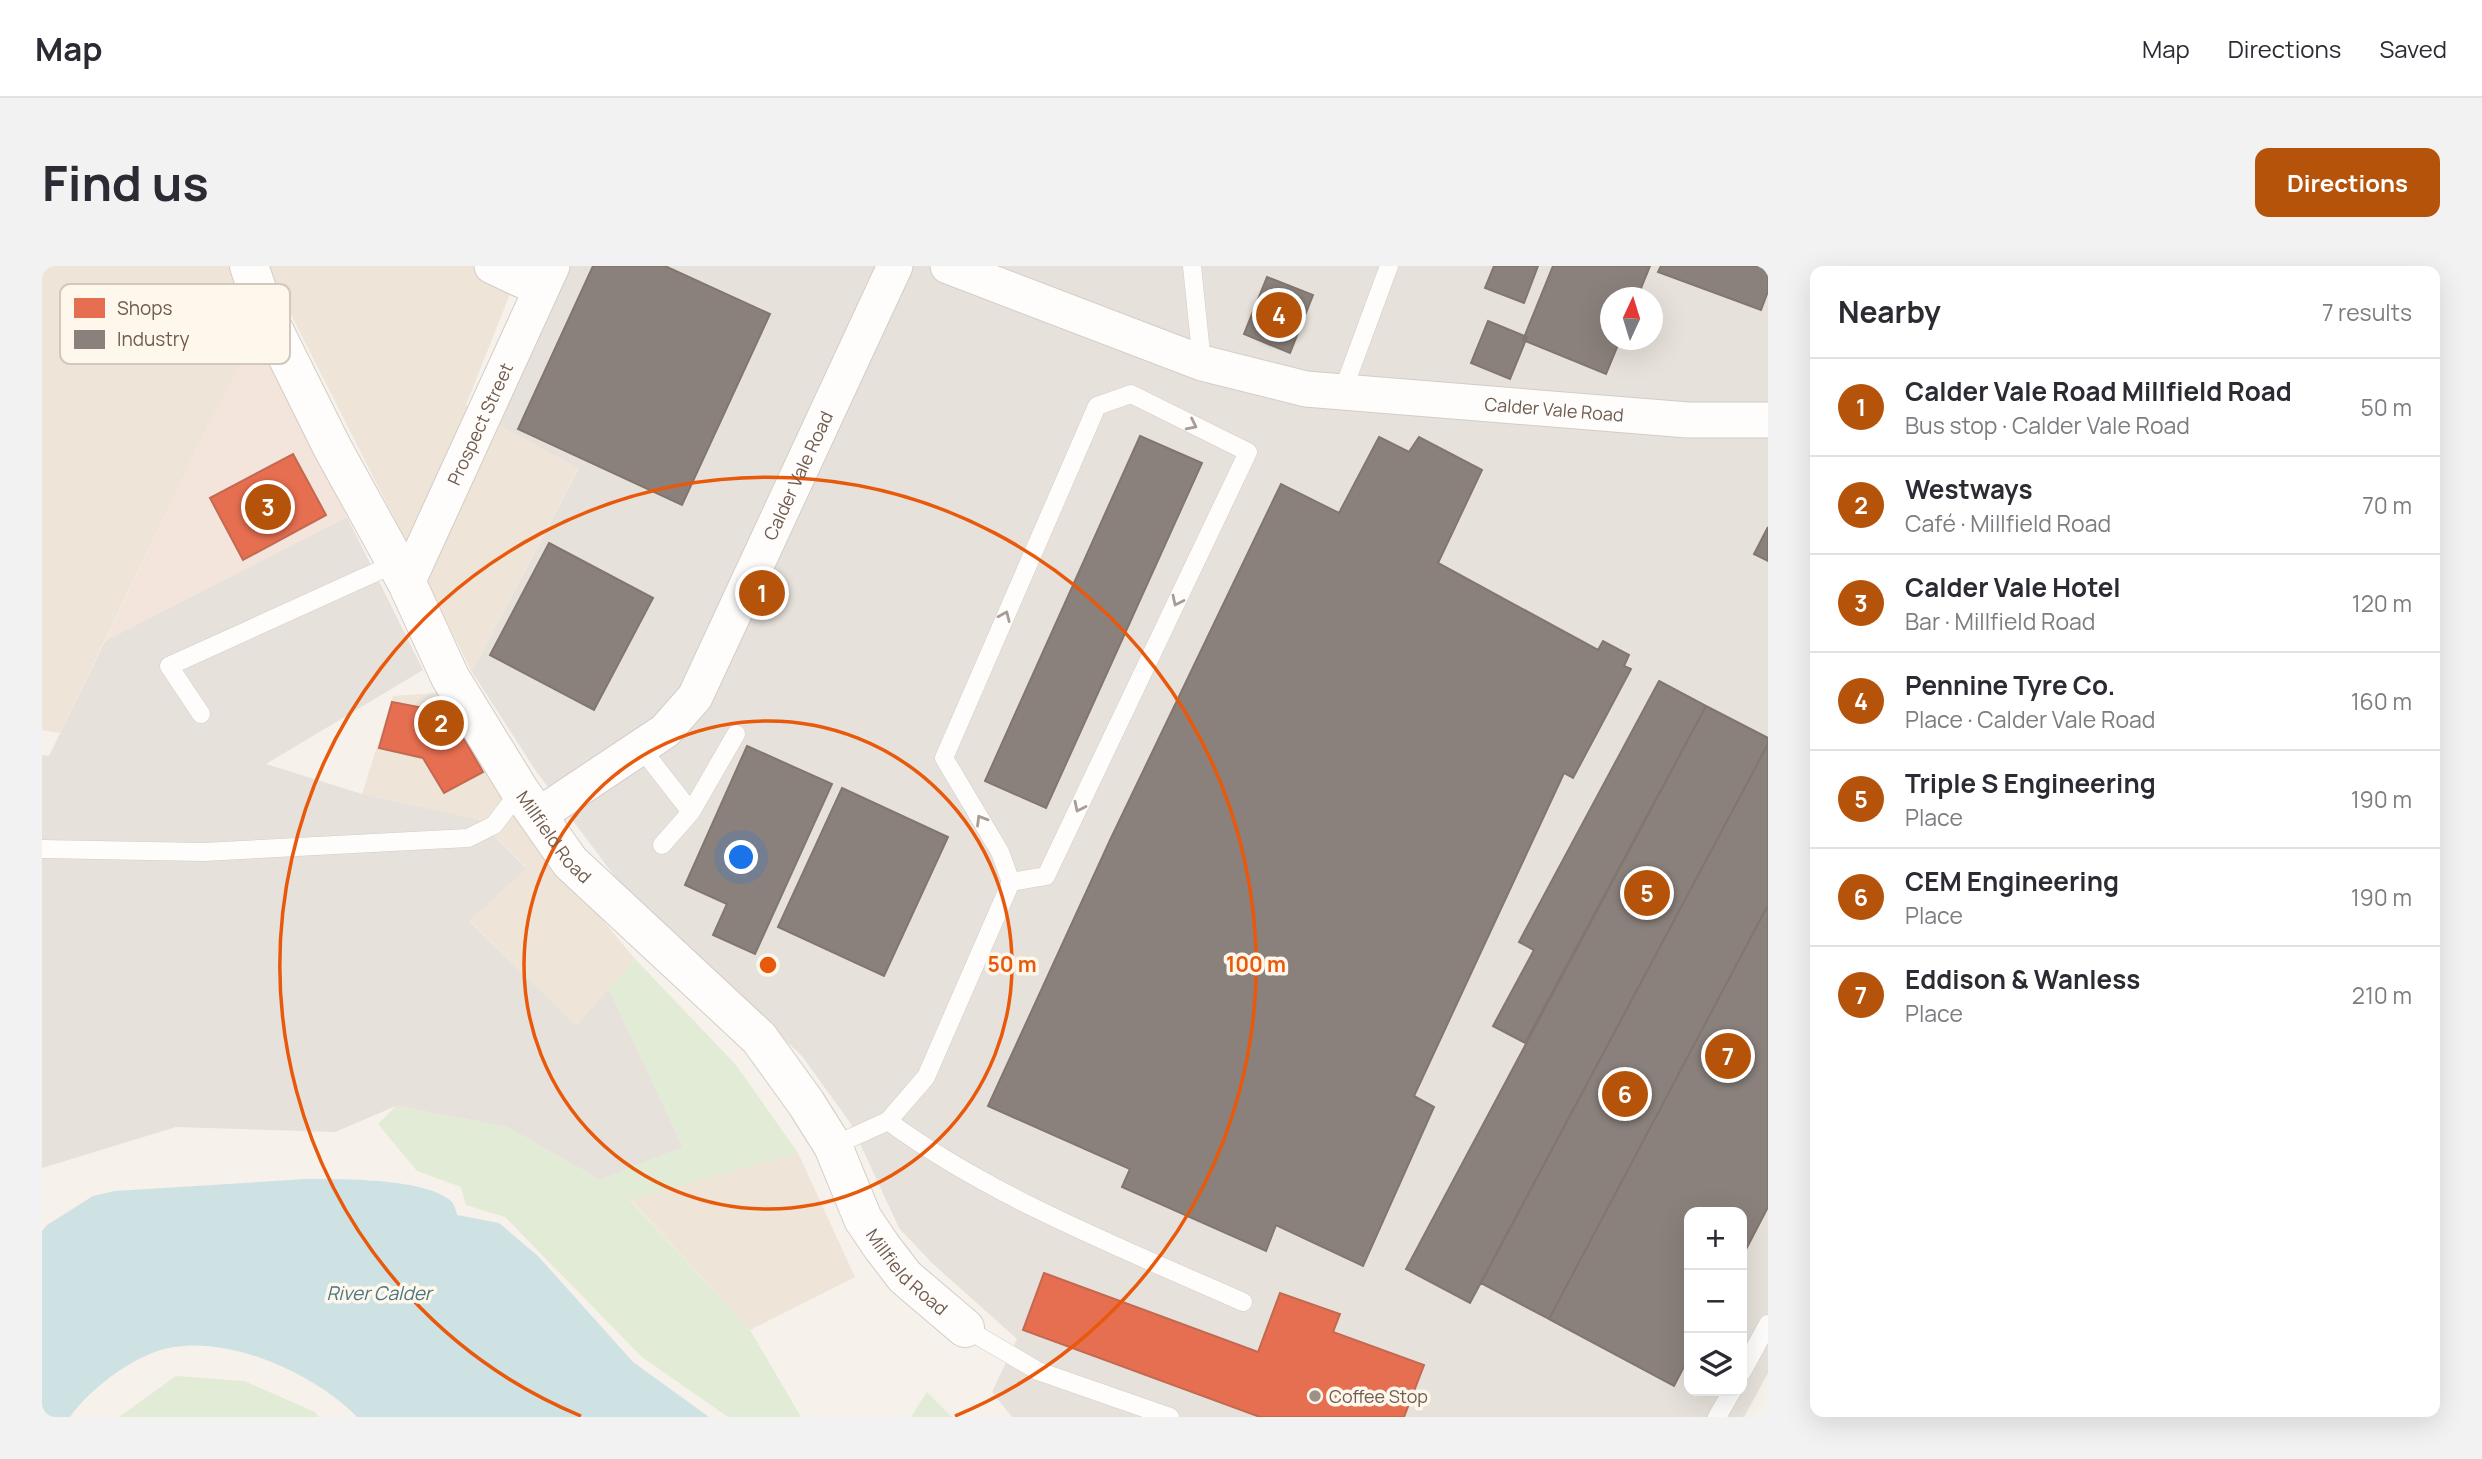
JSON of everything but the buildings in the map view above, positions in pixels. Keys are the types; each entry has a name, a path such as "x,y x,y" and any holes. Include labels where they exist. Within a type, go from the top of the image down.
{"street":[{"name":"Millfield Road","path":"248,266 255,284"},
{"path":"492,266 546,277"},
{"name":"Calder Vale Road","path":"529,803 641,748 665,732 695,697 895,266"},
{"name":"Calder Vale Road","path":"948,266 1202,363 1265,380 1342,393 1688,420 1768,421"},
{"name":"Prospect Street","path":"402,573 546,277"},
{"name":"Millfield Road","path":"290,362 332,447 402,573 450,677 529,803 570,862 759,1038 833,1146 863,1219 882,1247 905,1277 965,1328"}],"lane":[{"path":"1192,266 1202,363"},
{"path":"1342,393 1390,266"},
{"path":"833,1146 888,1121 926,1077 1011,881 1000,852 944,758 1097,406 1131,394 1248,452 1046,876 1011,881"},
{"path":"201,714 169,666 402,573"},
{"path":"662,845 691,812 736,734"},
{"path":"641,748 691,812"},
{"path":"42,849 203,852 468,838 529,803"},
{"path":"888,1121 918,1143 1063,1223 1243,1302"},
{"path":"1747,1363 1768,1324"},
{"path":"965,1328 1038,1371 1170,1417"},
{"path":"1717,1417 1729,1396"}],"shaded area":[{"path":"42,266 521,266 466,405 579,467 472,672 290,313 290,284 276,284 270,273 268,284 60,284 60,364 241,364 206,430 60,733 42,730"},
{"path":"571,266 1768,266 1768,1373 1744,1417 1012,1417 992,1392 1017,1339 932,1263 899,1228 851,1124 802,1056 621,885 536,771 472,672 579,468 498,424"},
{"path":"241,364 272,364 347,517 105,641 206,430"},
{"path":"347,517 423,670 266,764 362,794 477,819 526,868 469,921 576,1026 609,989 683,1147 600,1180 507,1127 396,1106 335,1132 176,1127 42,1168 42,755 49,756 105,641"},
{"path":"453,692 529,831 635,959 576,1027 469,920 526,867 477,819 362,794 393,696"},
{"path":"798,1153 855,1277 750,1330 630,1199"}],"green space":[{"path":"635,959 736,1065 798,1153 630,1200 750,1330 801,1417 728,1417 642,1357 505,1217 466,1205 461,1187 417,1171 378,1124 396,1106 507,1127 600,1180 683,1147 609,989"},
{"path":"176,1376 244,1381 315,1412 319,1417 119,1417"},
{"path":"927,1392 952,1417 911,1417"}],"water":[{"name":"River Calder","path":"306,1179 382,1181 422,1188 439,1193 451,1201 457,1215 499,1223 539,1257 633,1362 709,1417 357,1417 320,1387 273,1362 222,1348 197,1345 174,1347 145,1356 102,1383 70,1417 42,1417 42,1231 47,1225 93,1196 115,1191"}],"place":[{"name":"Pennine Tyre Co.","path":"1279,315"},
{"name":"Calder Vale Hotel","path":"268,507"},
{"name":"Calder Vale Road Millfield Road","path":"762,593"},
{"name":"Westways","path":"441,723"},
{"name":"Triple S Engineering","path":"1647,893"},
{"name":"Eddison & Wanless","path":"1728,1056"},
{"name":"CEM Engineering","path":"1625,1094"},
{"name":"Coffee Stop","path":"1315,1396"}]}
